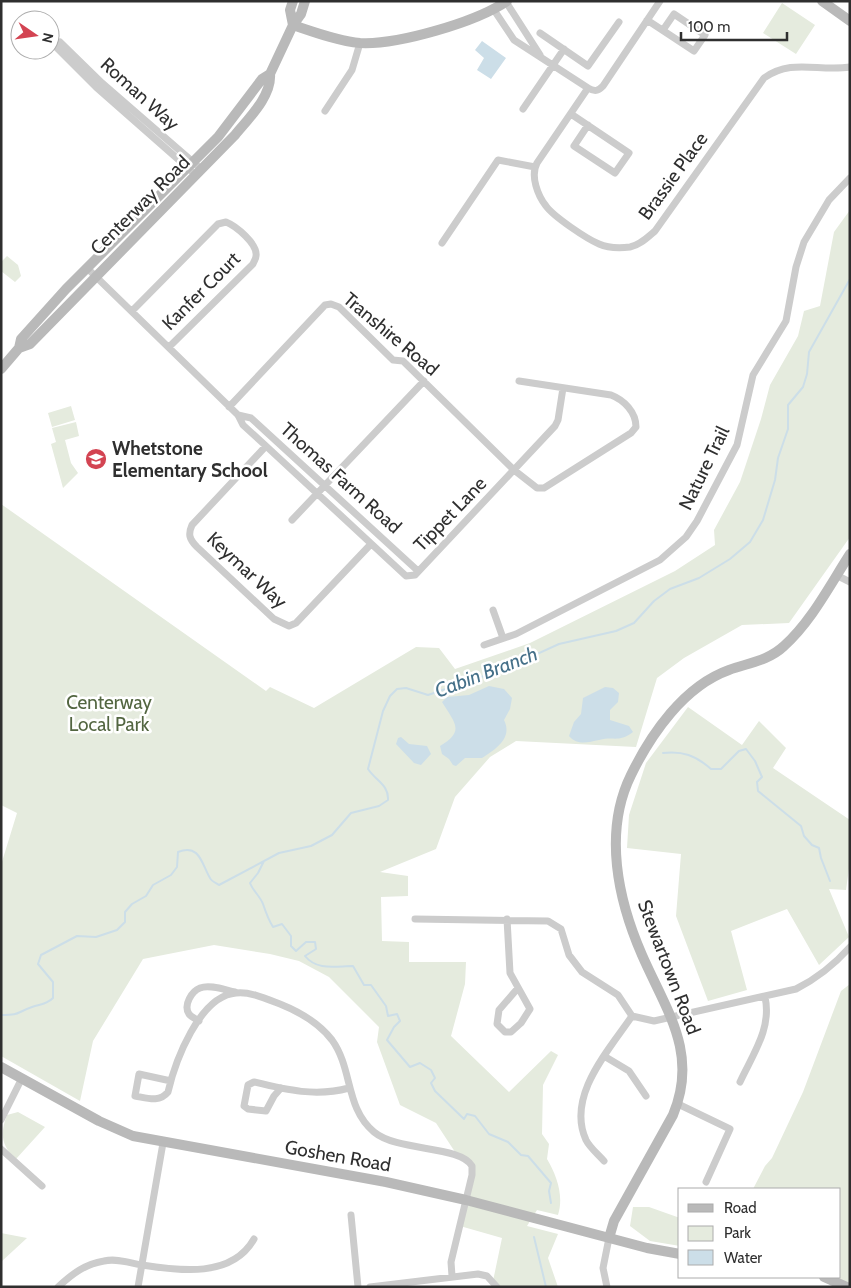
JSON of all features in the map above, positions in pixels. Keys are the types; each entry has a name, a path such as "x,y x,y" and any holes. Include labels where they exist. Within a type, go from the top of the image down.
{"street":[{"name":"Centerway Road","path":"293,1 290,10 293,25"},
{"name":"Centerway Road","path":"19,348 30,344 235,135 258,107 271,83 270,74 293,25 301,14 305,1"},
{"path":"494,10 514,40 525,49 540,56 594,91 599,90 603,86 660,1"},
{"path":"822,1 850,21"},
{"path":"293,25 360,43 387,41 457,25 494,10 506,2 540,56"},
{"path":"647,20 694,51 705,35 674,14 663,30"},
{"path":"540,33 588,66 619,22"},
{"path":"325,110 352,70 360,43"},
{"name":"Roman Way","path":"60,47 198,172"},
{"path":"523,109 564,49"},
{"name":"Brassie Place","path":"535,167 536,183 547,208 599,244 614,247 631,247 644,241 655,230 764,78 779,68 789,66 831,70 850,67"},
{"name":"Centerway Road","path":"1,369 19,348 21,340 86,268 190,164 239,112 262,79 270,74"},
{"path":"442,244 498,160 535,167 588,88"},
{"path":"571,114 588,125 629,153 615,174 574,146 588,125"},
{"name":"Nature Trail","path":"484,645 502,638 660,560 686,537 697,521 737,445 753,375 786,321 796,268 804,242 829,200 850,178"},
{"name":"Kanfer Court","path":"132,311 218,224 226,222 233,225 255,248 256,256 253,264 169,347"},
{"name":"Thomas Farm Road","path":"86,268 238,415 243,425 406,576"},
{"name":"Transhire Road","path":"229,407 325,305 331,304 338,307 393,360 403,361 514,470 537,488 544,488 631,433 636,427 636,419 622,399 611,395 519,381"},
{"path":"292,520 424,381"},
{"path":"514,470 555,426 563,388"},
{"name":"Thomas Farm Road","path":"238,415 251,418 418,571"},
{"name":"Keymar Way","path":"266,446 192,525 189,533 196,547 267,613 282,624 289,626 296,623 371,544"},
{"name":"Tippet Lane","path":"406,576 415,575 514,470"},
{"name":"Stewartown Road","path":"609,1238 614,1221 678,1104 684,1077 683,1057 679,1038 641,953 626,911 619,881 616,832 622,798 636,766 658,731 685,696 698,685 728,670 761,660 783,647 800,630 850,554"},
{"path":"836,575 850,582"},
{"path":"493,610 502,638"},
{"path":"507,918 509,965 518,988 528,1004 529,1013 511,1032 505,1032 497,1024 499,1010 518,988"},
{"path":"414,919 538,919 556,925 563,933 569,955 582,972 618,995 632,1016 654,1021 796,989 812,981 834,965 850,947"},
{"path":"198,1021 189,1015 187,1008 193,993 200,988 209,987 269,1000 302,1014 321,1028 340,1053 349,1088 363,1121 385,1140 464,1157 469,1160 472,1166 472,1175 451,1262 452,1276"},
{"path":"170,1081 139,1074 134,1096 158,1100 168,1092 170,1081 182,1050 198,1021 212,1003 235,992"},
{"path":"740,1082 767,1023 768,1009 765,996"},
{"path":"604,1161 586,1139 580,1110 586,1088 604,1056 632,1016"},
{"path":"604,1056 629,1071 646,1096"},
{"name":"Goshen Road","path":"1,1067 111,1127 133,1136 330,1171 466,1200 609,1238 678,1254"},
{"path":"1,1120 22,1078"},
{"path":"281,1088 266,1111 248,1110 244,1106 250,1083 281,1088 315,1094 333,1093 349,1088"},
{"path":"678,1104 730,1129 706,1182"},
{"path":"138,1287 163,1142"},
{"path":"1,1149 42,1186"},
{"path":"350,1215 358,1287"},
{"path":"607,1287 603,1268 609,1238"},
{"path":"58,1287 72,1274 90,1264 119,1260 180,1271 215,1267 236,1261 248,1251 254,1239"},
{"path":"370,1287 478,1274 487,1276 497,1287"},
{"path":"826,1278 847,1287"}],"green space":[{"path":"782,3 815,25 796,54 763,33"},
{"name":"Centerway Local Park","path":"850,210 850,537 789,623 742,625 684,658 657,678 636,747 516,741 490,757 455,797 436,849 380,872 408,876 408,896 381,897 382,941 409,942 409,962 466,962 465,984 451,1036 509,1092 551,1051 558,1055 543,1085 542,1134 549,1144 547,1159 554,1172 560,1193 560,1208 558,1215 537,1210 527,1226 558,1234 548,1258 558,1287 497,1287 493,1281 502,1238 460,1226 472,1166 457,1155 436,1123 400,1105 377,1042 379,1027 329,977 299,961 270,954 214,945 143,959 93,1041 80,1101 1,1056 1,865 17,813 1,805 1,504 266,691 270,687 314,708 416,647 439,648 455,669 530,643 675,571 715,545 714,530 740,482 770,385 798,336 804,311 820,306 834,232"},
{"path":"7,256 18,265 21,276 15,282 1,271 1,262"},
{"path":"71,406 75,420 52,427 48,413"},
{"path":"76,422 79,436 65,440 71,463 78,473 63,488 51,444 56,442 52,428"},
{"path":"688,707 742,745 759,721 786,748 773,768 850,820 850,861 846,890 829,889 849,937 819,965 787,909 731,931 747,990 708,1001 676,916 681,854 627,848 629,815 646,763"},
{"path":"850,984 850,1287 828,1278 841,1278 841,1188 754,1188 765,1166 772,1158 803,1092 841,991"},
{"path":"18,1112 45,1127 16,1159 7,1149 3,1139 3,1128 7,1115"},
{"path":"633,1207 649,1207 678,1217 678,1246 650,1241 630,1226"},
{"path":"1,1233 27,1238 1,1262"}],"water":[{"path":"482,41 506,58 491,79 477,70 484,58 475,50"},
{"path":"489,686 504,689 512,698 510,709 504,720 506,726 505,738 493,751 482,758 465,758 456,766 453,765 442,754 440,746 453,736 455,731 453,721 442,702 447,697 469,695"},
{"path":"605,687 613,688 619,693 618,702 610,710 610,720 629,726 633,732 620,738 587,742 572,739 569,736 574,722 581,714 583,698"},
{"path":"401,737 409,744 427,746 431,754 421,765 414,763 396,744 398,738"}],"waterway":[{"name":"Cabin Branch","path":"1,1015 12,1015 45,1003 53,998 53,982 38,964 41,955 77,936 96,937 117,930 125,922 125,912 132,904 146,896 153,885 171,875 177,867 178,852 191,850 196,853 212,881 219,885 279,853 311,846 332,835 351,813 379,806 388,800 384,787 368,769 383,711 390,696 397,689 406,688 428,695 502,670 559,644 616,631 634,623 654,601 670,589 699,578 730,559 750,542 763,520 775,480 778,458 788,429 788,405 803,387 807,374 809,352 850,279"},
{"path":"663,753 683,753 700,760 711,769 721,769 739,751 746,749 755,761 762,777 757,782 758,791 801,826 804,836 812,845 819,848 830,881"},
{"path":"264,861 250,883 262,901 273,927 282,924 291,936 291,946 296,951 306,942 315,942 316,949 305,956 315,964 327,967 353,966 364,985 371,985 386,1006 388,1016 397,1014 400,1021 394,1027 387,1040 410,1067 420,1063 431,1070 435,1078 431,1083 435,1091 464,1119 467,1114 475,1116 489,1134 508,1142 521,1155 528,1156 551,1183 549,1191 551,1203"},
{"path":"534,1237 546,1287"}],"place":[{"name":"Whetstone Elementary School","path":"96,459"}]}
